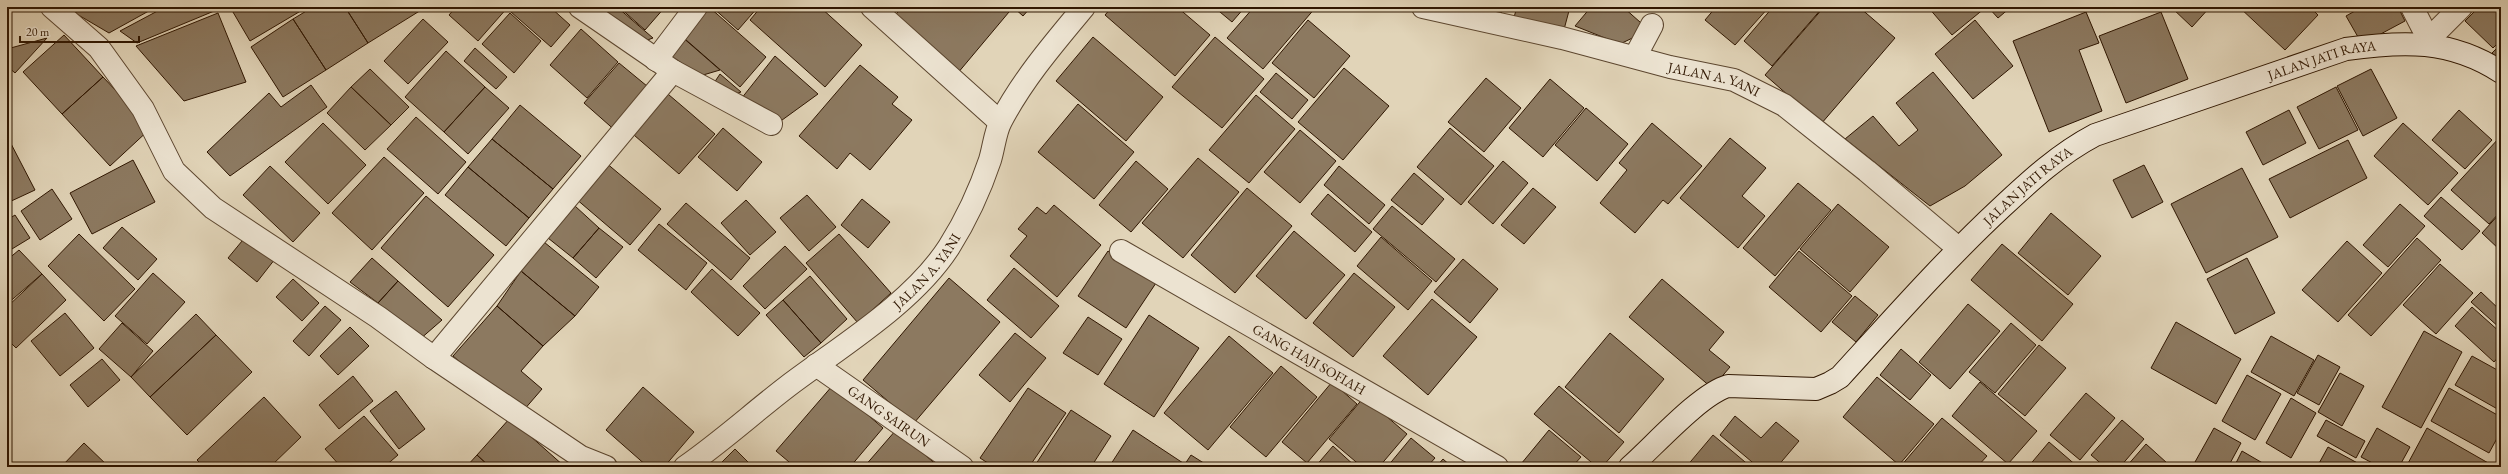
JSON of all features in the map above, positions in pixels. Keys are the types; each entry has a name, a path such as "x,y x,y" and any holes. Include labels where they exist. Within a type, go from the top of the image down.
{"street":[{"path":"52,7 84,34 104,54 143,109 174,171 208,203 378,317 577,462 606,467"},
{"path":"580,7 664,66 772,124"},
{"path":"434,358 664,66 696,7"},
{"path":"872,7 1000,122"},
{"name":"JALAN A. YANI","path":"686,467 816,364 902,300 930,272 948,248 974,202 990,160 1000,122 1039,62 1084,7"},
{"name":"JALAN A. YANI","path":"1423,7 1562,38 1734,80 1784,105 1867,171 1958,248"},
{"path":"2412,7 2429,42 2461,7"},
{"path":"1635,57 1652,25"},
{"name":"JALAN JATI RAYA","path":"1630,467 1709,395 1721,388 1728,386 1816,389 1840,377 1958,248 2047,166 2072,147 2095,135 2346,49 2385,43 2429,42 2469,54 2501,72"},
{"name":"GANG HAJI SOFIAH","path":"1121,251 1497,467"},
{"name":"GANG SAIRUN","path":"816,364 962,467"}],"building":[{"path":"84,7 156,7 109,33 75,13"},
{"path":"165,7 218,7 219,9 137,43 120,31"},
{"path":"230,7 302,7 304,9 250,41"},
{"path":"313,7 345,7 368,43 326,70 293,19"},
{"path":"345,7 426,7 368,43"},
{"path":"456,7 508,7 478,41 449,15"},
{"path":"515,7 550,7 570,25 551,47 511,12"},
{"path":"603,7 617,7 653,38 639,43 598,15"},
{"path":"619,7 665,7 645,30"},
{"path":"699,7 709,7 766,57 740,87 677,32"},
{"path":"712,7 758,7 738,30"},
{"path":"761,7 820,7 862,45 825,87 750,20"},
{"path":"902,7 1004,7 1009,12 957,74 892,19"},
{"path":"1013,7 1031,7 1023,16"},
{"path":"1112,7 1177,7 1210,35 1175,76 1105,15"},
{"path":"1214,7 1245,7 1232,22"},
{"path":"1254,7 1316,7 1263,69 1227,38"},
{"path":"1451,7 1503,7 1499,20"},
{"path":"1517,7 1570,7 1562,37 1512,24"},
{"path":"1591,7 1623,7 1649,30 1620,44 1575,26"},
{"path":"1716,7 1769,7 1735,45 1705,20"},
{"path":"1773,7 1823,7 1772,66 1744,41"},
{"path":"1824,7 1859,7 1895,38 1821,124 1765,75"},
{"path":"1928,7 1984,7 1985,8 1952,35"},
{"path":"1988,7 2011,7 1998,18"},
{"path":"2171,7 2210,7 2192,27"},
{"path":"2239,7 2310,7 2318,15 2285,50"},
{"path":"2362,7 2398,7 2405,21 2362,44 2346,16"},
{"path":"2479,7 2501,7 2501,40 2493,48 2465,21"},
{"path":"2086,12 2099,43 2079,50 2102,111 2049,132 2013,41"},
{"path":"2161,12 2188,79 2126,103 2099,36"},
{"path":"218,13 246,82 184,101 136,46"},
{"path":"510,13 541,41 514,73 482,44"},
{"path":"293,19 326,70 283,97 251,47"},
{"path":"423,19 448,42 408,84 384,61"},
{"path":"1308,20 1350,56 1314,98 1272,63"},
{"path":"1975,20 2013,66 1973,99 1935,54"},
{"path":"581,29 618,62 587,98 550,65"},
{"path":"64,35 103,77 62,114 23,72"},
{"path":"681,36 720,70 693,78 665,60"},
{"path":"1093,37 1163,97 1126,141 1056,81"},
{"path":"1215,37 1264,79 1222,128 1172,87"},
{"path":"47,38 15,73 7,66 7,49"},
{"path":"2501,44 2501,62 2492,53"},
{"path":"475,48 507,77 496,89 464,61"},
{"path":"446,51 485,87 444,132 405,97"},
{"path":"775,56 818,94 778,123 741,99"},
{"path":"619,63 653,91 618,133 584,103"},
{"path":"860,65 898,97 892,104 912,120 870,170 850,153 837,169 799,136"},
{"path":"1344,68 1389,106 1343,160 1298,122"},
{"path":"370,69 409,107 391,125 351,87"},
{"path":"2371,69 2397,118 2363,136 2337,86"},
{"path":"1933,72 2002,155 1965,186 1930,206 1845,139 1873,116 1899,146 1918,130 1896,103"},
{"path":"1276,73 1308,100 1292,119 1260,92"},
{"path":"720,74 741,92 728,97 712,86"},
{"path":"103,77 151,128 110,166 62,114"},
{"path":"1486,78 1521,108 1484,152 1448,122"},
{"path":"1550,79 1584,108 1543,157 1509,128"},
{"path":"311,85 327,107 230,176 207,152 269,93 281,107"},
{"path":"351,87 391,125 365,150 327,113"},
{"path":"485,87 509,108 468,154 444,132"},
{"path":"2336,87 2358,130 2319,149 2297,107"},
{"path":"662,89 715,134 679,174 627,129"},
{"path":"1256,95 1295,129 1249,183 1209,150"},
{"path":"1078,104 1134,152 1094,199 1038,152"},
{"path":"520,105 581,156 553,189 492,139"},
{"path":"1586,108 1628,144 1597,181 1555,145"},
{"path":"2289,110 2306,143 2263,165 2246,132"},
{"path":"2459,110 2492,140 2465,169 2432,140"},
{"path":"416,117 466,162 438,194 387,149"},
{"path":"323,123 366,165 328,204 285,162"},
{"path":"1652,123 1702,166 1668,204 1663,200 1635,233 1600,203 1627,170 1619,163"},
{"path":"2403,123 2458,173 2428,205 2374,156"},
{"path":"723,128 762,162 737,191 698,157"},
{"path":"1450,128 1494,166 1461,205 1417,167"},
{"path":"1300,130 1336,161 1300,203 1264,172"},
{"path":"7,136 35,190 7,203"},
{"path":"2500,137 2501,211 2489,224 2451,190"},
{"path":"1730,138 1766,168 1742,196 1765,216 1738,248 1680,198"},
{"path":"492,139 553,189 529,218 468,167"},
{"path":"2348,140 2367,178 2290,218 2269,179"},
{"path":"384,157 424,193 372,250 332,213"},
{"path":"1198,158 1239,192 1183,258 1142,223"},
{"path":"133,160 155,202 92,234 70,193"},
{"path":"1136,161 1168,189 1131,232 1099,205"},
{"path":"1503,161 1528,183 1493,224 1468,202"},
{"path":"605,162 661,209 630,245 575,198"},
{"path":"2144,165 2163,202 2132,218 2113,180"},
{"path":"270,166 320,213 293,242 243,195"},
{"path":"1339,166 1385,205 1369,224 1324,185"},
{"path":"468,167 529,218 506,246 445,195"},
{"path":"2242,168 2278,237 2206,273 2171,204"},
{"path":"1414,173 1444,199 1422,225 1391,200"},
{"path":"1798,183 1831,210 1775,276 1743,248"},
{"path":"1247,188 1292,226 1235,293 1191,255"},
{"path":"1533,188 1556,207 1524,244 1501,225"},
{"path":"52,189 72,219 40,240 21,211"},
{"path":"1328,194 1372,232 1355,252 1311,214"},
{"path":"807,195 836,227 809,251 780,218"},
{"path":"426,196 494,255 448,307 381,248"},
{"path":"2441,197 2480,231 2462,250 2424,216"},
{"path":"862,199 890,222 868,248 841,225"},
{"path":"746,200 776,232 750,255 721,223"},
{"path":"686,203 750,258 731,280 667,224"},
{"path":"1838,204 1889,247 1850,292 1800,249"},
{"path":"2400,204 2425,226 2388,267 2363,245"},
{"path":"1054,205 1101,245 1057,297 1010,256 1027,236 1018,229 1037,207 1046,214"},
{"path":"575,206 599,228 573,258 548,238"},
{"path":"1392,206 1455,259 1436,282 1373,229"},
{"path":"2501,212 2501,251 2482,233"},
{"path":"2051,213 2101,256 2068,295 2018,253"},
{"path":"15,215 30,238 7,252 7,220"},
{"path":"659,224 707,263 686,290 638,250"},
{"path":"122,227 157,259 138,280 103,248"},
{"path":"599,228 623,247 596,278 573,258"},
{"path":"1294,231 1345,275 1306,319 1256,276"},
{"path":"79,234 135,289 104,321 48,266"},
{"path":"839,234 891,293 858,323 806,263"},
{"path":"247,235 275,259 257,282 228,258"},
{"path":"1381,237 1432,281 1408,310 1357,266"},
{"path":"2417,238 2441,260 2371,336 2348,315"},
{"path":"2347,241 2382,273 2338,322 2302,290"},
{"path":"544,242 599,287 575,316 521,271"},
{"path":"2002,244 2073,304 2042,341 1971,280"},
{"path":"785,246 807,269 765,309 743,286"},
{"path":"19,250 42,274 7,304 7,260"},
{"path":"1108,251 1156,283 1126,328 1078,296"},
{"path":"1799,251 1852,296 1821,332 1769,287"},
{"path":"372,258 398,281 378,303 350,282"},
{"path":"2247,258 2275,313 2235,334 2207,279"},
{"path":"1463,259 1498,289 1470,323 1434,292"},
{"path":"2440,264 2473,293 2436,334 2403,305"},
{"path":"1014,268 1059,306 1031,338 987,300"},
{"path":"712,269 760,313 738,336 691,292"},
{"path":"521,271 575,316 543,346 497,306"},
{"path":"153,273 185,302 147,344 115,316"},
{"path":"1354,273 1395,307 1353,357 1313,323"},
{"path":"42,274 66,300 16,348 7,339 7,307"},
{"path":"810,276 847,319 821,343 783,300"},
{"path":"949,278 1000,322 914,423 863,380"},
{"path":"293,279 319,303 302,321 276,297"},
{"path":"1662,279 1724,332 1709,350 1730,367 1712,388 1629,317"},
{"path":"398,281 442,320 419,340 378,303"},
{"path":"2481,292 2501,311 2501,329 2471,302"},
{"path":"1855,296 1878,315 1856,342 1832,322"},
{"path":"1432,299 1477,337 1428,395 1383,356"},
{"path":"783,300 821,343 804,357 766,315"},
{"path":"1968,304 2000,331 1950,389 1919,362"},
{"path":"325,306 341,320 309,356 293,341"},
{"path":"497,306 543,346 521,371 542,389 523,411 505,401 453,356"},
{"path":"2472,307 2501,333 2501,354 2494,362 2455,326"},
{"path":"65,313 94,348 60,376 31,341"},
{"path":"196,314 216,335 150,397 131,377"},
{"path":"1149,315 1199,348 1154,417 1104,384"},
{"path":"1088,317 1122,339 1098,375 1063,353"},
{"path":"2176,322 2241,359 2216,404 2151,368"},
{"path":"122,323 153,351 131,377 99,349"},
{"path":"2011,323 2036,345 1995,393 1969,372"},
{"path":"350,327 369,346 338,375 320,356"},
{"path":"2424,331 2462,352 2421,428 2382,407"},
{"path":"1015,333 1046,358 1010,402 979,375"},
{"path":"1610,333 1664,379 1619,433 1565,387"},
{"path":"216,335 252,372 187,435 150,397"},
{"path":"1229,336 1273,373 1208,450 1164,413"},
{"path":"2271,336 2314,360 2294,396 2251,372"},
{"path":"2039,345 2066,368 2025,416 1998,394"},
{"path":"1901,349 1931,375 1910,400 1880,375"},
{"path":"2318,355 2340,367 2319,405 2297,393"},
{"path":"2472,356 2501,372 2501,411 2455,385"},
{"path":"102,359 120,380 88,407 70,385"},
{"path":"1281,366 1317,397 1266,457 1230,427"},
{"path":"2340,373 2364,386 2342,426 2318,412"},
{"path":"2247,375 2281,394 2255,440 2222,421"},
{"path":"353,376 373,401 339,429 319,405"},
{"path":"1877,377 1934,424 1899,465 1843,417"},
{"path":"1332,382 1357,404 1307,463 1282,442"},
{"path":"1980,382 2037,431 2008,464 1952,416"},
{"path":"833,385 883,428 850,467 795,467 776,451"},
{"path":"1559,386 1624,442 1602,467 1597,467 1534,414"},
{"path":"643,387 694,432 664,467 648,467 606,430"},
{"path":"1028,388 1066,413 1029,467 994,467 980,458"},
{"path":"2449,388 2501,417 2501,431 2489,453 2431,421"},
{"path":"396,391 425,429 399,449 370,411"},
{"path":"2086,393 2115,418 2080,460 2050,435"},
{"path":"264,397 301,437 270,467 204,467 197,460"},
{"path":"1364,397 1407,434 1379,467 1362,467 1329,439"},
{"path":"2291,398 2316,413 2291,458 2266,443"},
{"path":"1071,410 1111,436 1091,467 1034,467"},
{"path":"364,416 398,455 384,467 341,467 325,449"},
{"path":"1735,416 1761,438 1776,422 1799,441 1777,467 1758,467 1720,435"},
{"path":"510,418 564,466 490,467 477,455"},
{"path":"1942,418 1987,456 1977,467 1900,467"},
{"path":"2122,420 2144,439 2120,467 2105,467 2091,455"},
{"path":"2326,420 2365,441 2356,458 2317,436"},
{"path":"2214,428 2241,443 2228,467 2204,467 2195,462"},
{"path":"2377,428 2410,447 2399,467 2380,467 2361,457"},
{"path":"2427,428 2490,464 2488,467 2406,467"},
{"path":"896,430 939,467 864,467"},
{"path":"1133,430 1183,463 1180,467 1109,467"},
{"path":"1549,430 1581,457 1572,467 1524,467 1521,464"},
{"path":"1713,435 1751,467 1686,467"},
{"path":"1411,438 1435,458 1427,467 1387,467"},
{"path":"2049,442 2078,467 2028,467"},
{"path":"84,443 109,467 61,467"},
{"path":"2146,444 2167,463 2164,467 2126,467"},
{"path":"1333,446 1356,467 1315,467"},
{"path":"2328,447 2363,466 2317,467"},
{"path":"735,449 753,467 717,467"},
{"path":"2242,451 2266,465 2264,467 2234,467"},
{"path":"477,455 490,467 466,467"},
{"path":"1191,455 1210,467 1183,467"},
{"path":"1443,459 1452,467 1436,467"}]}
